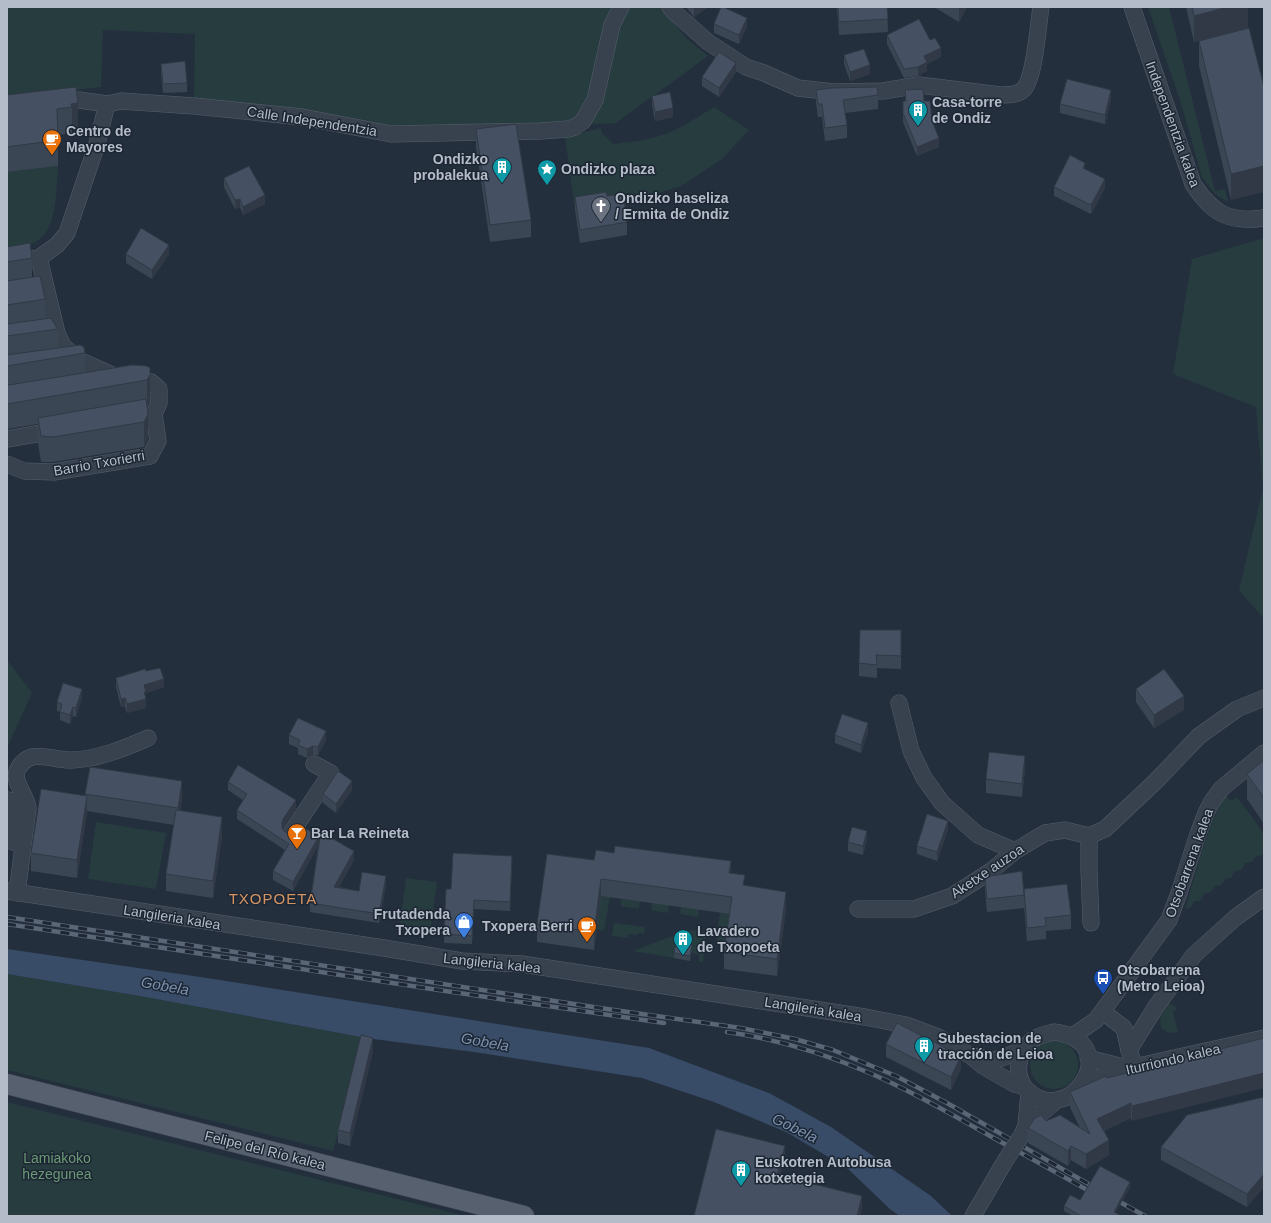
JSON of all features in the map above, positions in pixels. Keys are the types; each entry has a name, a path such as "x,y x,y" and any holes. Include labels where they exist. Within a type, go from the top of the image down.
{"main road":[{"name":"Felipe del Río kalea","path":"7,1084 524,1216"}],"street":[{"name":"Calle Independentzia","path":"43,104 79,100 106,104 121,101 194,106 302,117 391,134 541,131 575,127 583,121 596,100 612,25 621,7"},
{"path":"670,7 708,42 746,67 798,88 834,92 883,91 919,85 1001,95 1015,95 1024,89 1033,68 1041,7"},
{"name":"Independentzia kalea","path":"1132,7 1193,184 1203,199 1216,211 1230,218 1251,220 1264,218"},
{"path":"7,263 39,258 57,246 67,233 97,144 106,104"},
{"name":"Barrio Txorierri","path":"39,258 38,292 50,334 81,361 126,382"},
{"path":"59,364 81,361"},
{"name":"Barrio Txorierri","path":"7,464 24,471 54,472 150,456 158,441 146,415 159,403 159,390 151,382 126,382 104,385"},
{"path":"7,439 77,427"},
{"path":"1091,923 1089,836 1105,829 1155,782 1199,736 1237,709 1264,698"},
{"path":"900,703 910,751 924,778 942,803 978,835 1015,851"},
{"path":"10,890 28,808 28,800 21,791 18,782 17,772 20,765 26,759 38,756 70,760 94,757 129,747 148,738"},
{"name":"Otsobarrena kalea","path":"1070,1036 1078,1033 1102,1018 1169,920 1198,834 1211,803 1221,789 1264,753"},
{"path":"291,833 331,773 314,764"},
{"path":"7,800 14,801 15,819 10,890"},
{"name":"Aketxe auzoa","path":"858,909 914,908 952,896 991,871 1015,851 1045,833 1065,830 1089,836"},
{"name":"Langileria kalea","path":"10,890 384,948 433,957 462,961 522,964 865,1017 906,1025 938,1037 971,1056 983,1066 1014,1084 1026,1089"},
{"path":"1129,1059 1157,1004 1194,955 1235,918 1264,897"},
{"path":"1102,1018 1124,1028 1129,1059"},
{"path":"1024,1129 1026,1089 1018,1071 1020,1059 1024,1049 1032,1040 1042,1034 1054,1032 1070,1036 1084,1046 1088,1058 1088,1071 1084,1082 1077,1091 1068,1097 1057,1100 1048,1100 1043,1099 1026,1089"},
{"name":"Iturriondo kalea","path":"1084,1082 1129,1059 1264,1038"},
{"name":"Langileria kalea","path":"971,1056 994,1060 1024,1049"},
{"path":"1088,1058 1129,1059"},
{"path":"973,1216 1024,1129 1057,1100"}],"green space":[{"path":"7,7 661,7 685,37 708,56 616,123 465,132 391,134 194,106 195,34 103,30 101,87 7,98"},
{"path":"1148,7 1169,7 1215,191 1225,189 1228,202 1215,194 1202,177 1181,103"},
{"path":"714,107 749,130 722,159 681,186 640,199 623,207 606,206 575,210 565,137 601,128 602,133 613,144 648,139 673,131"},
{"path":"58,166 56,197 52,220 48,229 42,237 34,243 7,248 7,172"},
{"path":"1264,238 1264,619 1239,590 1263,489 1256,407 1173,374 1192,259"},
{"path":"7,660 32,693 7,748"},
{"path":"1226,796 1231,801 1237,797 1252,816 1264,836 1263,853 1262,855 1256,856 1252,862 1245,863 1242,870 1235,871 1231,878 1226,879 1221,885 1215,886 1211,892 1204,894 1200,901 1195,901 1190,908 1185,909 1208,834 1217,811"},
{"path":"96,822 166,833 156,889 88,879"},
{"path":"406,878 437,882 430,934 399,930"},
{"path":"601,896 610,897 604,931 596,929"},
{"path":"621,899 640,901 639,909 621,906"},
{"path":"652,903 669,905 668,913 651,910"},
{"path":"681,907 699,909 698,917 680,914"},
{"path":"720,912 732,914 727,945 716,943"},
{"path":"614,923 645,927 644,934 628,934 628,938 612,936"},
{"path":"688,930 707,932 703,962 699,962 699,955 676,947 674,958 633,951"},
{"path":"7,974 140,996 366,1038 333,1151 7,1070"},
{"path":"1168,1002 1177,1008 1173,1013 1178,1032 1168,1033 1161,1028 1160,1019"},
{"path":"1054,1041 1063,1043 1071,1048 1076,1056 1078,1065 1076,1074 1071,1082 1063,1087 1054,1089 1045,1087 1037,1082 1032,1074 1030,1065 1032,1056 1037,1048 1045,1043"},
{"name":"Lamiakoko hezegunea","path":"7,1102 465,1216 7,1216"}],"water":[{"name":"Gobela","path":"7,949 207,978 649,1048 769,1093 831,1127 931,1196 952,1216 900,1216 891,1210 847,1168 786,1132 714,1102 642,1078 474,1052 366,1038 140,996 7,974"}],"building":[{"path":"721,7 747,18 739,35 714,24"},
{"path":"838,7 887,7 888,19 839,22"},
{"path":"1192,7 1228,7 1194,16"},
{"path":"919,19 930,40 935,38 941,48 924,56 927,62 918,67 904,69 887,35"},
{"path":"1249,28 1264,87 1264,166 1231,174 1199,41"},
{"path":"864,49 870,65 850,72 844,55"},
{"path":"719,52 736,63 719,88 702,77"},
{"path":"185,61 187,83 163,84 161,64"},
{"path":"1067,79 1111,90 1105,115 1060,104"},
{"path":"76,87 78,103 71,104 72,107 57,109 58,140 7,147 7,95"},
{"path":"877,87 878,95 843,100 847,125 825,128 822,104 818,104 816,90 831,88"},
{"name":"Casa-torre de Ondiz","path":"923,89 924,101 930,101 932,121 939,138 917,147 903,113 903,101 906,101 905,90"},
{"path":"670,92 673,108 655,112 652,96"},
{"name":"Ondizko probalekua","path":"516,124 531,220 490,225 476,129"},
{"path":"1070,155 1085,163 1083,168 1105,179 1091,205 1054,187"},
{"path":"249,166 265,195 243,207 240,199 235,200 224,178"},
{"path":"606,192 607,196 623,194 627,222 580,230 575,197"},
{"path":"141,228 169,245 152,270 126,254"},
{"path":"30,243 32,258 7,262 7,247"},
{"path":"40,276 45,299 7,305 7,281"},
{"path":"51,318 58,329 7,336 7,324"},
{"path":"80,345 84,347 85,353 7,366 7,355"},
{"path":"132,365 147,366 150,368 150,375 147,380 7,404 7,384 9,385"},
{"path":"146,399 148,414 144,422 53,437 41,436 38,418"},
{"path":"860,630 901,630 901,656 876,655 877,665 859,663"},
{"path":"160,668 164,679 144,685 146,699 127,704 125,698 121,699 116,678 145,669 146,671"},
{"path":"1164,669 1184,696 1154,715 1136,689"},
{"path":"63,683 82,689 76,708 73,707 70,715 60,712 62,704 57,702"},
{"path":"842,714 868,723 861,745 835,735"},
{"path":"298,718 326,731 318,747 313,746 307,749 298,745 300,740 289,735"},
{"path":"989,752 1025,756 1022,784 986,779"},
{"path":"1264,760 1264,798 1247,774"},
{"path":"238,765 296,800 283,819 282,828 285,832 290,834 295,833 301,826 319,836 293,882 273,871 289,844 237,810 247,794 228,782"},
{"path":"90,767 182,781 178,808 85,794"},
{"path":"338,771 352,781 336,804 323,794"},
{"path":"41,789 87,796 77,860 31,853"},
{"path":"176,810 222,817 213,881 166,874"},
{"path":"927,814 948,821 937,852 917,846"},
{"path":"852,827 867,831 863,846 848,842"},
{"path":"321,832 354,851 334,887 359,891 362,872 386,876 379,914 310,903"},
{"path":"615,846 731,861 729,873 745,875 743,885 786,892 777,959 724,952 732,897 601,879 594,932 537,924 547,854 594,860 596,850 614,853"},
{"path":"453,853 512,856 510,902 474,900 472,936 444,934 446,889 451,889"},
{"path":"1022,871 1024,895 987,899 985,877"},
{"path":"1067,884 1071,915 1045,918 1046,926 1027,928 1024,889"},
{"path":"676,942 692,945 690,956 674,953"},
{"path":"897,1023 961,1056 951,1077 886,1044"},
{"path":"361,1035 373,1038 350,1133 338,1130"},
{"path":"1264,1038 1264,1073 1132,1106 1131,1103 1097,1119 1109,1140 1086,1154 1071,1146 1068,1151 1028,1128 1035,1118 1041,1115 1046,1121 1060,1115 1090,1134 1070,1092 1106,1076 1107,1078"},
{"path":"1264,1097 1264,1174 1247,1194 1161,1147 1187,1115"},
{"path":"716,1129 785,1146 777,1175 862,1196 857,1216 694,1216"},
{"path":"1100,1166 1130,1182 1114,1212 1121,1216 1081,1216 1064,1206 1070,1195 1080,1200"}],"railway":[{"path":"7,917 600,1008 741,1028 795,1039 833,1050 896,1076 947,1103 1099,1190"},
{"path":"7,924 664,1023"},
{"path":"727,1032 801,1048 872,1074 932,1104 1096,1195"},
{"path":"1111,1197 1145,1216"}],"place":[{"name":"Casa-torre de Ondiz","path":"918,127"},
{"name":"Centro de Mayores","path":"52,156"},
{"name":"Ondizko probalekua","path":"502,184"},
{"name":"Ondizko plaza","path":"547,186"},
{"name":"Ondizko baseliza / Ermita de Ondiz","path":"601,223"},
{"name":"Bar La Reineta","path":"297,850"},
{"name":"Frutadenda Txopera","path":"464,939"},
{"name":"Txopera Berri","path":"587,943"},
{"name":"Lavadero de Txopoeta","path":"683,956"},
{"name":"Otsobarrena (Metro Leioa)","path":"1103,995"},
{"name":"Subestacion de tracción de Leioa","path":"924,1063"},
{"name":"Euskotren Autobusa kotxetegia","path":"741,1187"}],"district":[{"name":"TXOPOETA","path":"273,899"}]}
